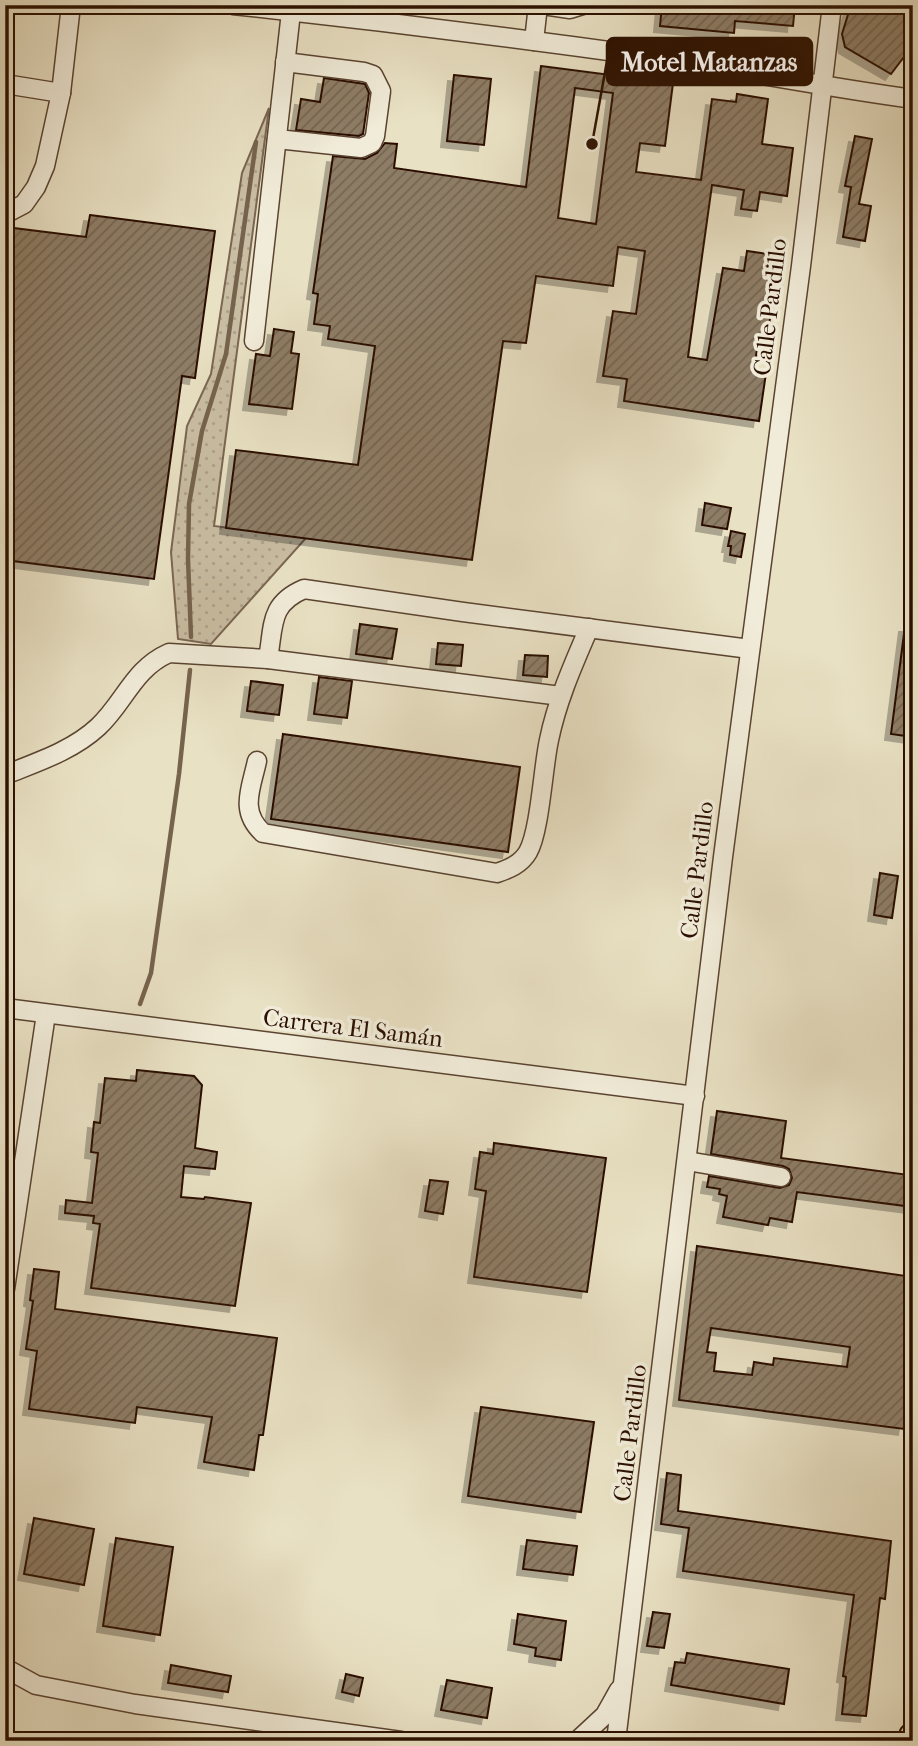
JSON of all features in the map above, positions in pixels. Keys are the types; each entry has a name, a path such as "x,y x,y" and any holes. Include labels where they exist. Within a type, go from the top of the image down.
{"street":[{"path":"5,214 24,204 36,187 45,166 61,93 71,5"},
{"path":"233,5 534,41 913,99"},
{"path":"534,41 540,5 570,9 583,5"},
{"name":"Calle Pardillo","path":"616,1741 832,5"},
{"path":"254,341 291,12"},
{"path":"277,139 361,148 367,146 375,136 381,91 373,75 365,72 285,62"},
{"path":"5,84 61,93"},
{"path":"268,659 278,606 289,595 304,589 750,649"},
{"path":"257,761 247,809 252,823 263,832 498,873 514,867 528,852 534,835 549,739 561,696 589,628"},
{"path":"5,775 74,746 99,726 140,672 157,658 169,653 268,659 561,696"},
{"name":"Carrera El Samán","path":"5,1009 695,1096"},
{"path":"5,1289 46,1014"},
{"path":"687,1161 781,1177"},
{"path":"5,1668 36,1685 135,1704 401,1741"},
{"path":"577,1741 605,1715 624,1681"}],"shaded area":[{"path":"269,108 214,526 306,538 211,644 178,639 171,552 187,426 211,374 242,173"}],"building":[{"path":"662,5 795,5 793,26 735,21 734,33 660,26"},
{"path":"851,5 913,5 913,45 891,74 845,47 842,34"},
{"path":"541,66 673,83 665,146 640,143 636,172 701,180 712,99 736,102 737,94 768,99 762,144 793,148 787,196 760,192 757,211 741,209 744,190 712,185 688,357 707,360 723,268 744,271 747,251 782,256 764,350 757,349 754,371 766,373 759,421 624,401 627,379 603,376 613,311 636,314 645,251 618,247 613,286 536,276 526,343 503,341 472,560 226,528 236,450 358,465 375,346 328,339 330,326 314,324 318,294 313,293 333,156 365,159 377,153 385,143 397,144 394,168 526,187","holes":["575,88 613,93 596,224 558,218"]},
{"path":"454,75 491,79 484,145 447,141"},
{"path":"324,78 365,84 369,93 363,134 359,136 296,130 301,99 320,102"},
{"path":"855,136 872,139 859,204 871,206 865,241 843,237 851,187 845,186"},
{"path":"90,215 215,231 195,378 182,376 154,579 5,560 5,227 86,237"},
{"path":"274,329 294,332 291,353 299,354 292,409 249,404 256,354 270,356"},
{"path":"705,503 731,508 727,529 702,525"},
{"path":"731,531 745,534 741,557 730,555 731,546 728,546"},
{"path":"360,624 397,629 392,659 356,654"},
{"path":"905,626 913,626 913,737 891,734"},
{"path":"438,643 463,645 461,666 436,664"},
{"path":"525,655 548,656 547,677 523,675"},
{"path":"319,677 352,681 347,718 314,714"},
{"path":"251,681 283,685 279,715 247,711"},
{"path":"283,734 520,767 508,852 271,819"},
{"path":"880,873 898,876 892,918 874,915"},
{"path":"137,1070 194,1076 202,1085 195,1148 217,1152 215,1169 184,1166 181,1197 251,1203 235,1306 91,1288 100,1224 93,1223 94,1216 65,1213 66,1200 92,1203 98,1153 91,1152 94,1122 100,1123 105,1078 136,1081"},
{"path":"717,1111 786,1121 781,1158 909,1175 908,1180 913,1181 913,1207 797,1192 792,1222 770,1218 768,1225 723,1217 727,1196 719,1194 720,1189 707,1187 709,1176 780,1188 789,1185 792,1178 789,1169 783,1166 711,1154"},
{"path":"494,1143 606,1158 587,1292 474,1277 486,1191 475,1189 480,1152 493,1154"},
{"path":"430,1180 448,1182 443,1214 425,1211"},
{"path":"697,1246 913,1277 913,1370 904,1429 679,1400","holes":["711,1328 850,1347 847,1367 774,1358 773,1365 754,1362 752,1375 714,1371 716,1353 707,1352"]},
{"path":"34,1269 59,1272 55,1309 277,1338 263,1435 259,1435 254,1470 204,1462 212,1417 137,1407 135,1423 29,1409 37,1351 26,1349 33,1301 30,1300"},
{"path":"481,1407 594,1422 581,1512 468,1496"},
{"path":"667,1473 681,1475 678,1511 891,1541 885,1599 880,1598 866,1716 842,1714 846,1677 843,1676 854,1595 683,1571 689,1528 661,1524"},
{"path":"34,1518 94,1529 84,1585 24,1574"},
{"path":"116,1538 173,1547 160,1635 103,1626"},
{"path":"527,1540 577,1546 573,1575 523,1569"},
{"path":"653,1612 670,1614 664,1648 647,1646"},
{"path":"518,1614 566,1621 561,1660 535,1656 536,1648 514,1644"},
{"path":"687,1653 789,1669 784,1704 671,1685 675,1662 685,1663"},
{"path":"171,1665 231,1676 228,1692 168,1683"},
{"path":"346,1674 363,1678 359,1696 342,1692"},
{"path":"447,1680 492,1688 487,1718 441,1710"}],"waterway":[{"path":"191,637 189,504 202,431 226,354 256,142"},
{"path":"140,1004 151,973 179,774 190,670"}],"place":[{"name":"Motel Matanzas","path":"592,144"}]}
